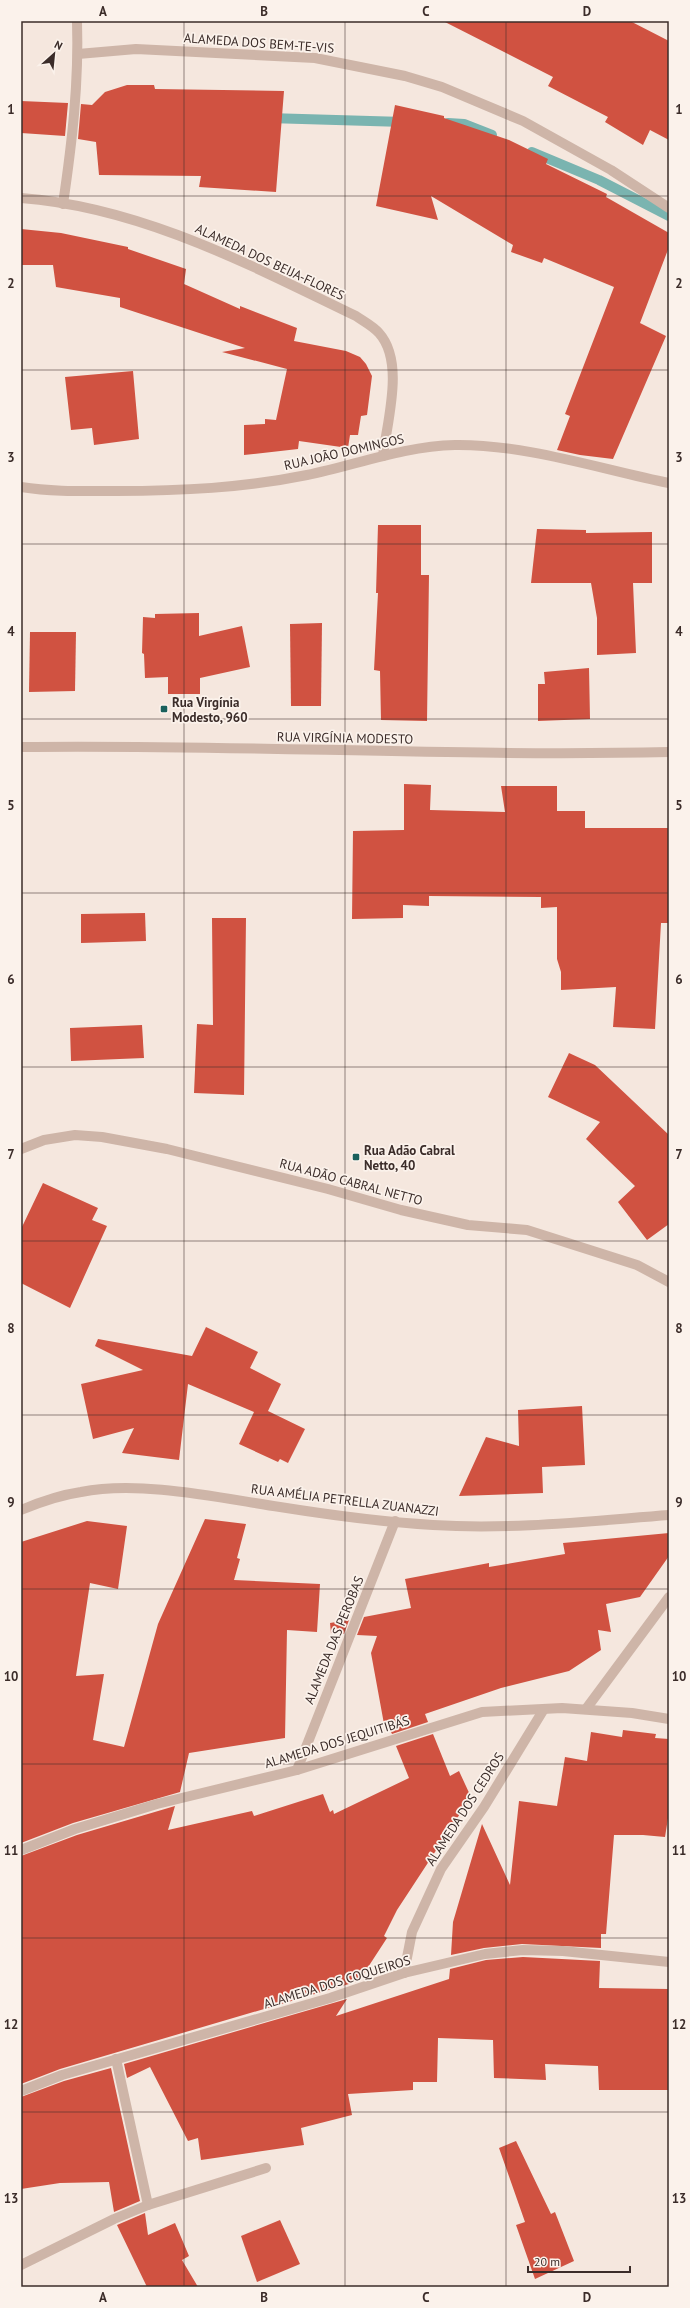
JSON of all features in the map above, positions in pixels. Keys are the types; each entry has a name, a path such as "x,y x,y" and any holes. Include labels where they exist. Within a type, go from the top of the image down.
{"street":[{"path":"63,204 74,111 78,54 77,21"},
{"name":"ALAMEDA DOS BEM-TE-VIS","path":"78,54 136,49 315,58 406,76 442,87 523,121 611,170 669,208"},
{"name":"ALAMEDA DOS BEIJA-FLORES","path":"21,198 89,208 195,241 356,316 379,332 390,350 393,373 383,456"},
{"name":"RUA JOÃO DOMINGOS","path":"21,487 57,491 200,490 246,486 308,475 383,456 418,449 455,445 509,449 669,483"},
{"name":"RUA VIRGÍNIA MODESTO","path":"21,747 138,745 239,749 571,754 669,752"},
{"name":"RUA ADÃO CABRAL NETTO","path":"21,1149 44,1140 75,1135 102,1137 167,1149 328,1189 401,1210 468,1224 527,1230 637,1265 669,1282"},
{"name":"RUA AMÉLIA PETRELLA ZUANAZZI","path":"21,1510 43,1501 82,1491 119,1489 202,1494 309,1512 433,1525 541,1526 669,1515"},
{"name":"ALAMEDA DAS PEROBAS","path":"297,1770 395,1521"},
{"path":"586,1709 669,1597"},
{"name":"ALAMEDA DOS JEQUITIBÁS","path":"21,1850 75,1830 157,1804 297,1770 482,1712 544,1709 586,1709 669,1719"},
{"name":"ALAMEDA DOS CEDROS","path":"404,1973 412,1932 441,1869 484,1807 544,1709"},
{"name":"ALAMEDA DOS COQUEIROS","path":"21,2091 62,2075 286,2011 404,1973 485,1954 524,1950 563,1951 669,1962"},
{"path":"116,2059 148,2205"},
{"path":"21,2265 114,2219 148,2205 266,2168"}],"building":[{"path":"443,21 630,21 669,41 669,140 650,130 643,145 605,122 608,117 548,86 553,77"},
{"path":"127,85 154,85 155,89 284,91 276,192 199,187 201,176 99,175 96,142 78,139 81,104 92,105 105,92"},
{"path":"21,101 68,103 65,136 21,133"},
{"path":"395,105 444,116 444,118 509,140 548,159 546,164 607,194 606,197 669,233 669,247 640,323 666,336 613,459 580,455 557,450 570,416 565,414 614,287 544,258 542,263 511,252 513,245 431,196 438,220 376,206"},
{"path":"21,229 61,233 128,247 128,249 186,269 184,284 240,309 240,306 297,328 294,341 346,351 360,357 366,364 372,376 367,415 361,416 358,435 350,435 348,448 299,441 298,449 244,455 244,425 265,424 265,419 276,420 287,369 222,352 245,348 120,307 120,298 56,287 53,265 21,265"},
{"path":"133,371 139,439 94,445 92,428 71,430 65,377"},
{"path":"378,525 421,525 421,575 429,575 427,721 381,720 380,671 374,670 378,593 376,593"},
{"path":"537,529 586,530 586,533 652,532 652,583 633,583 636,653 597,655 597,618 591,583 531,583"},
{"path":"199,613 199,636 242,626 250,667 200,678 200,694 168,694 168,677 145,678 144,654 142,653 143,617 155,618 155,614"},
{"path":"322,623 321,706 291,706 290,624"},
{"path":"30,632 76,632 75,691 29,692"},
{"path":"589,668 590,719 538,721 538,684 545,684 544,672"},
{"path":"404,784 431,785 430,810 505,812 501,786 557,786 557,811 585,811 585,828 669,828 669,923 661,923 655,1029 613,1027 616,987 561,990 561,972 557,959 557,907 541,908 541,897 429,896 429,906 403,905 403,918 352,919 353,831 404,830"},
{"path":"145,913 146,941 81,943 81,914"},
{"path":"212,918 246,918 244,1095 194,1093 197,1024 213,1025"},
{"path":"142,1025 144,1058 71,1061 70,1028"},
{"path":"569,1053 595,1065 669,1135 669,1224 647,1240 618,1202 635,1186 586,1139 600,1122 548,1097"},
{"path":"43,1183 98,1208 92,1220 107,1226 70,1308 21,1283 21,1229"},
{"path":"206,1327 258,1352 250,1368 281,1384 268,1411 305,1429 288,1463 280,1459 278,1462 239,1444 254,1412 188,1384 179,1460 122,1453 134,1428 93,1439 81,1384 143,1370 95,1346 98,1339 192,1356"},
{"path":"582,1406 585,1465 542,1467 543,1493 459,1496 486,1437 519,1446 518,1410"},
{"path":"205,1519 246,1524 237,1558 240,1559 234,1580 320,1584 317,1632 287,1630 285,1738 189,1753 180,1792 73,1823 21,1843 21,1542 87,1521 127,1526 118,1589 90,1583 76,1676 104,1674 93,1740 124,1747 158,1624"},
{"path":"669,1533 669,1556 640,1597 606,1604 611,1632 598,1630 601,1650 569,1671 501,1688 425,1714 428,1722 392,1734 387,1723 384,1724 371,1653 377,1636 357,1635 364,1617 411,1608 405,1579 489,1563 489,1567 565,1554 563,1543"},
{"path":"349,1620 344,1634 331,1633 330,1623"},
{"path":"623,1730 656,1734 655,1738 669,1739 669,1812 665,1837 614,1835 606,1934 601,1934 601,1948 522,1944 484,1948 451,1955 453,1922 482,1824 510,1885 519,1801 557,1806 565,1757 587,1761 591,1732 622,1737"},
{"path":"433,1734 450,1776 459,1771 471,1797 397,1910 384,1936 387,1938 359,1981 60,2069 21,2084 21,1856 77,1835 175,1806 168,1830 252,1811 254,1816 323,1794 330,1812 333,1810 334,1814 409,1778 396,1746"},
{"path":"523,1957 600,1961 599,1988 669,1989 669,2090 599,2090 598,2066 545,2064 546,2080 494,2078 493,2040 438,2038 437,2082 413,2082 413,2090 348,2094 352,2115 301,2128 304,2145 201,2160 198,2138 188,2141 150,2067 127,2078 124,2064 347,1999 336,2016 449,1979 450,1969 486,1960"},
{"path":"111,2068 140,2201 114,2212 109,2182 60,2183 21,2189 21,2097 64,2081"},
{"path":"516,2141 551,2214 555,2212 574,2261 535,2279 516,2225 525,2222 499,2148"},
{"path":"145,2213 148,2235 175,2223 189,2256 182,2260 198,2287 147,2287 117,2225"},
{"path":"280,2220 300,2264 257,2282 241,2236"}],"waterway":[{"path":"268,118 404,122"},
{"path":"448,123 464,124 492,135"},
{"path":"532,152 599,180 669,216"}],"place":[{"name":"Rua Virgínia Modesto, 960","path":"164,709"},
{"name":"Rua Adão Cabral Netto, 40","path":"356,1157"}]}
